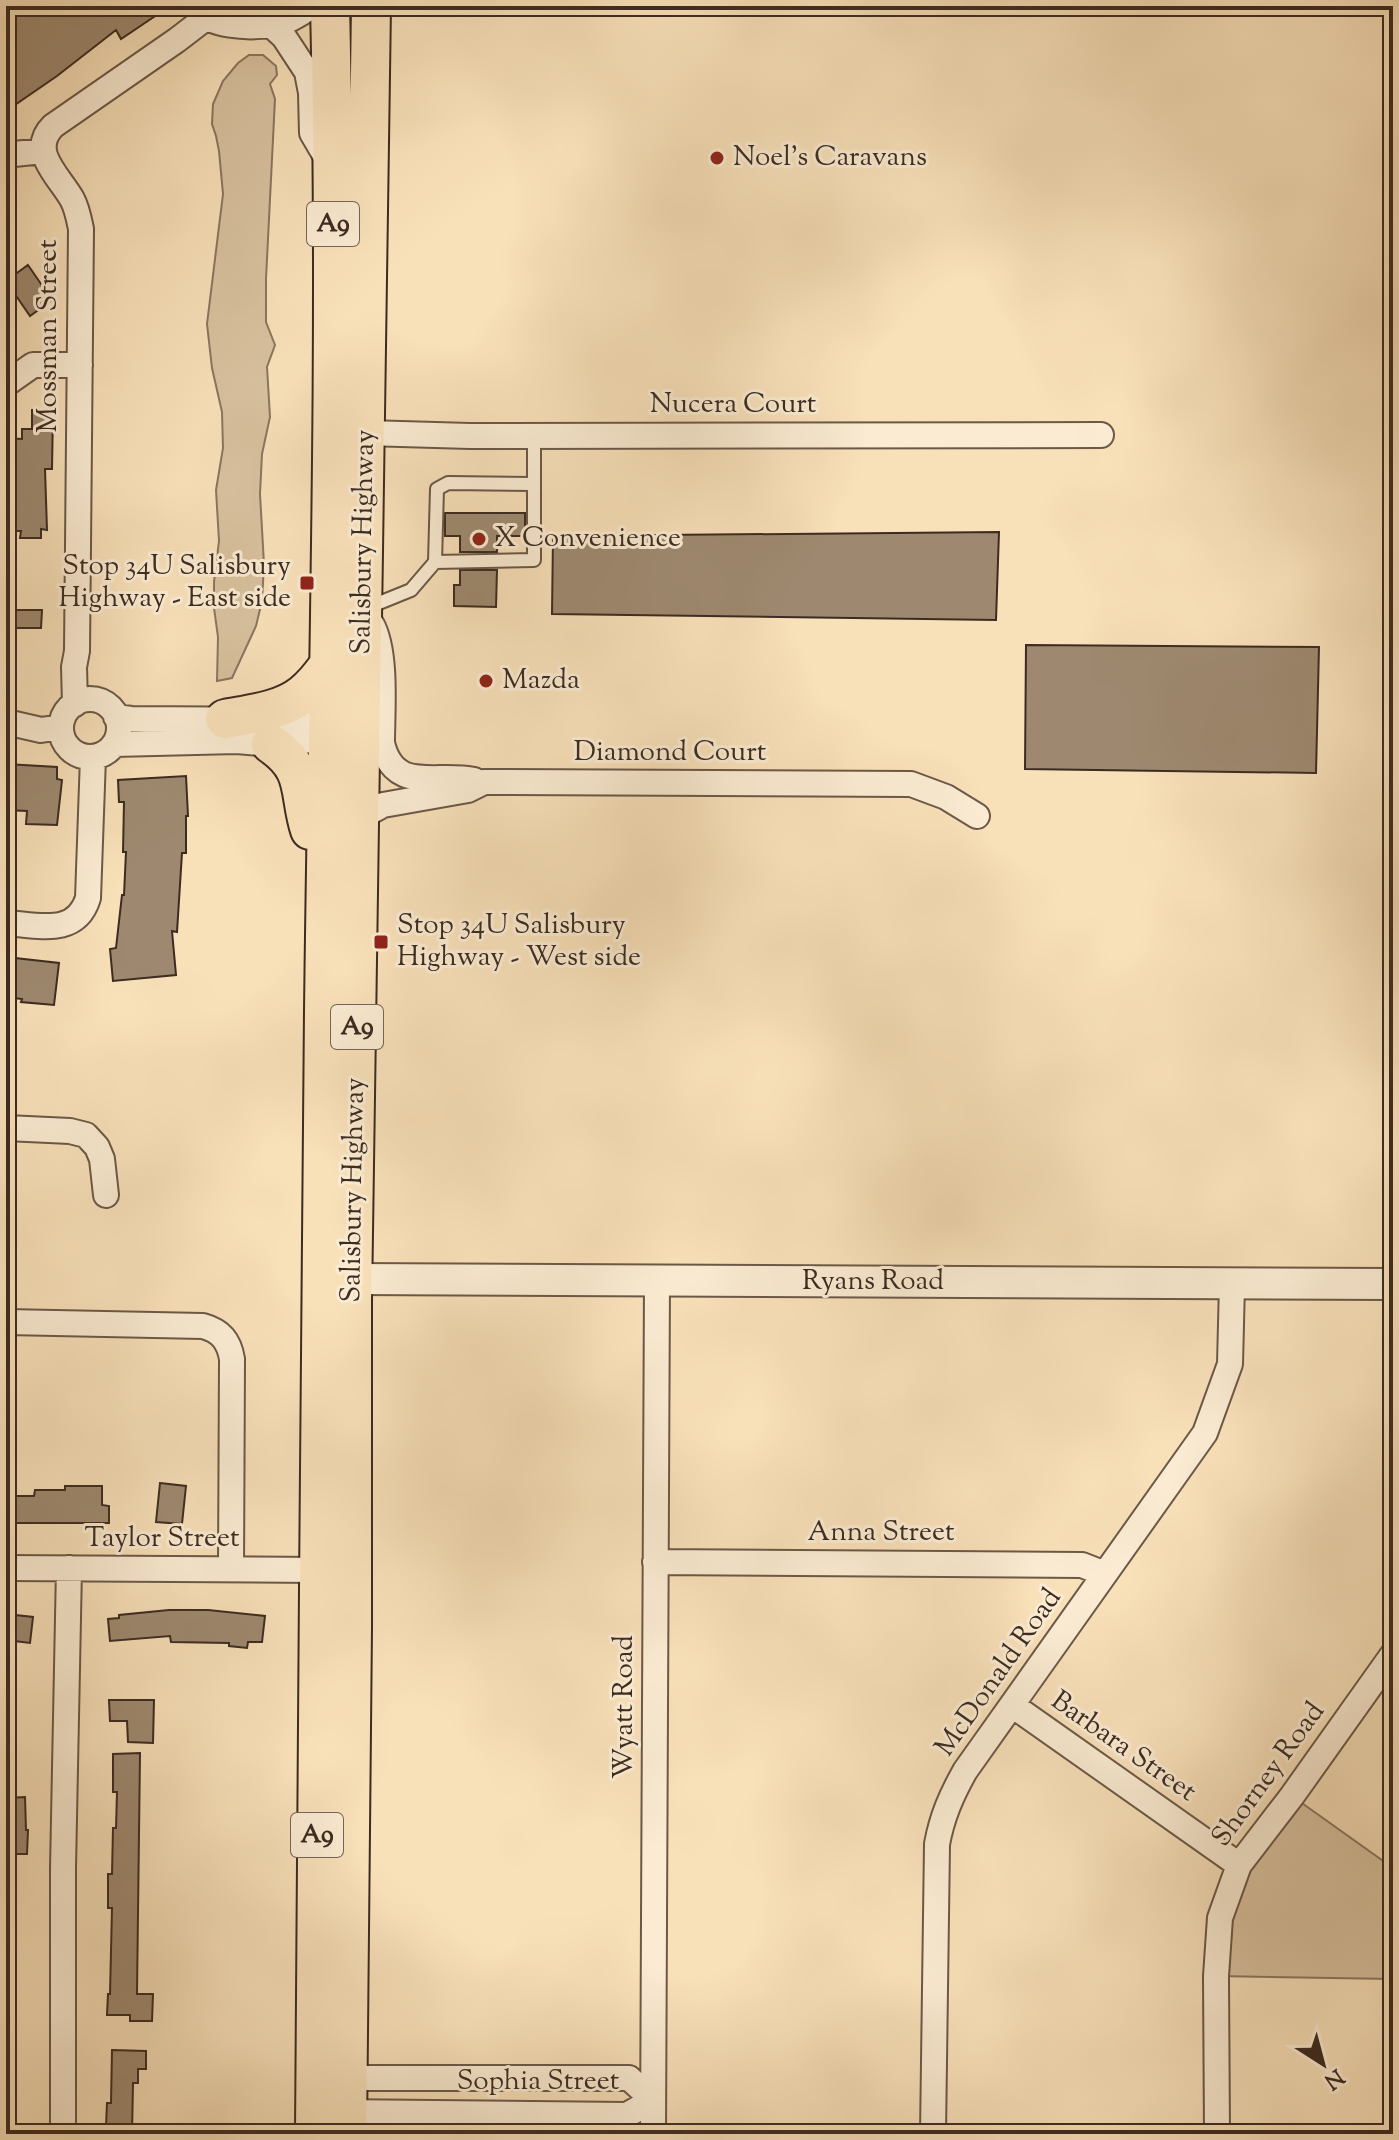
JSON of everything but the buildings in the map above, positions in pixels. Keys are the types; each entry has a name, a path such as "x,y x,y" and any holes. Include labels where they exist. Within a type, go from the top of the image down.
{"main road":[{"name":"Salisbury Highway","path":"330,6 333,169 326,878 336,1278 335,1569 352,1627 331,2108"},
{"path":"332,77 347,48 346,6"},
{"name":"Salisbury Highway","path":"336,1278 360,817 371,6"},
{"path":"361,775 348,753 327,731 344,711 347,593 364,534"},
{"path":"225,719 290,702 313,685 328,666"},
{"path":"271,744 290,759 300,779 305,814 326,878"}],"street":[{"path":"6,158 14,154 43,151 46,132 177,40 201,12 220,24 271,25 311,6"},
{"path":"271,25 284,37 307,72 312,133 333,169"},
{"name":"Mossman Street","path":"43,151 72,199 81,229 75,704"},
{"path":"6,384 33,365 80,365"},
{"name":"Nucera Court","path":"366,433 534,436 1101,435"},
{"path":"363,609 377,634 381,657 382,743 385,757 400,774 484,782"},
{"name":"Mossman Street","path":"77,651 87,676 110,710"},
{"path":"90,699 131,719 225,719 309,720 327,731 311,740 271,744 237,741 77,754 65,743 61,727 68,710 90,699"},
{"path":"6,923 67,925 84,910 88,898 104,750 118,735 110,710"},
{"path":"6,722 41,730 61,727"},
{"name":"Diamond Court","path":"360,817 383,805 468,790 484,782 911,784 946,797 977,816"},
{"path":"6,1128 70,1131 86,1135 97,1147 102,1159 106,1195"},
{"name":"Ryans Road","path":"336,1278 1393,1284"},
{"name":"Wyatt Road","path":"653,2134 657,1281"},
{"name":"McDonald Road","path":"933,2134 937,1844 948,1802 965,1771 1205,1433 1230,1364 1232,1284"},
{"path":"6,1322 203,1326 223,1336 230,1347 232,1359 231,1569"},
{"name":"Anna Street","path":"655,1562 1082,1565 1105,1574"},
{"name":"Taylor Street","path":"6,1568 335,1569"},
{"path":"63,2134 63,1868 69,1568"},
{"name":"Shorney Road","path":"1217,2134 1216,1976 1220,1918 1239,1865 1393,1654"},
{"name":"Barbara Street","path":"1012,1705 1239,1865"},
{"name":"Sophia Street","path":"629,2078 653,2100 627,2115 331,2108 629,2078"}],"lane":[{"path":"435,562 534,560 534,436"},
{"path":"363,609 411,590 435,562 437,489 448,483 533,484"}],"shaded area":[{"path":"249,55 263,55 276,66 277,75 270,84 275,99 266,322 275,345 267,367 270,417 262,454 260,494 264,564 262,601 256,626 232,678 217,681 214,582 219,541 216,490 223,448 222,412 212,368 207,324 223,194 219,151 212,124 213,104 223,81"},
{"path":"1292,1796 1393,1868 1393,1979 1216,1976 1220,1918"}],"place":[{"name":"Noel's Caravans","path":"717,158"},
{"name":"X Convenience","path":"479,539"},
{"name":"Stop 34U Salisbury Highway - East side","path":"307,583"},
{"name":"Mazda","path":"486,681"},
{"name":"Stop 34U Salisbury Highway - West side","path":"381,942"}]}
